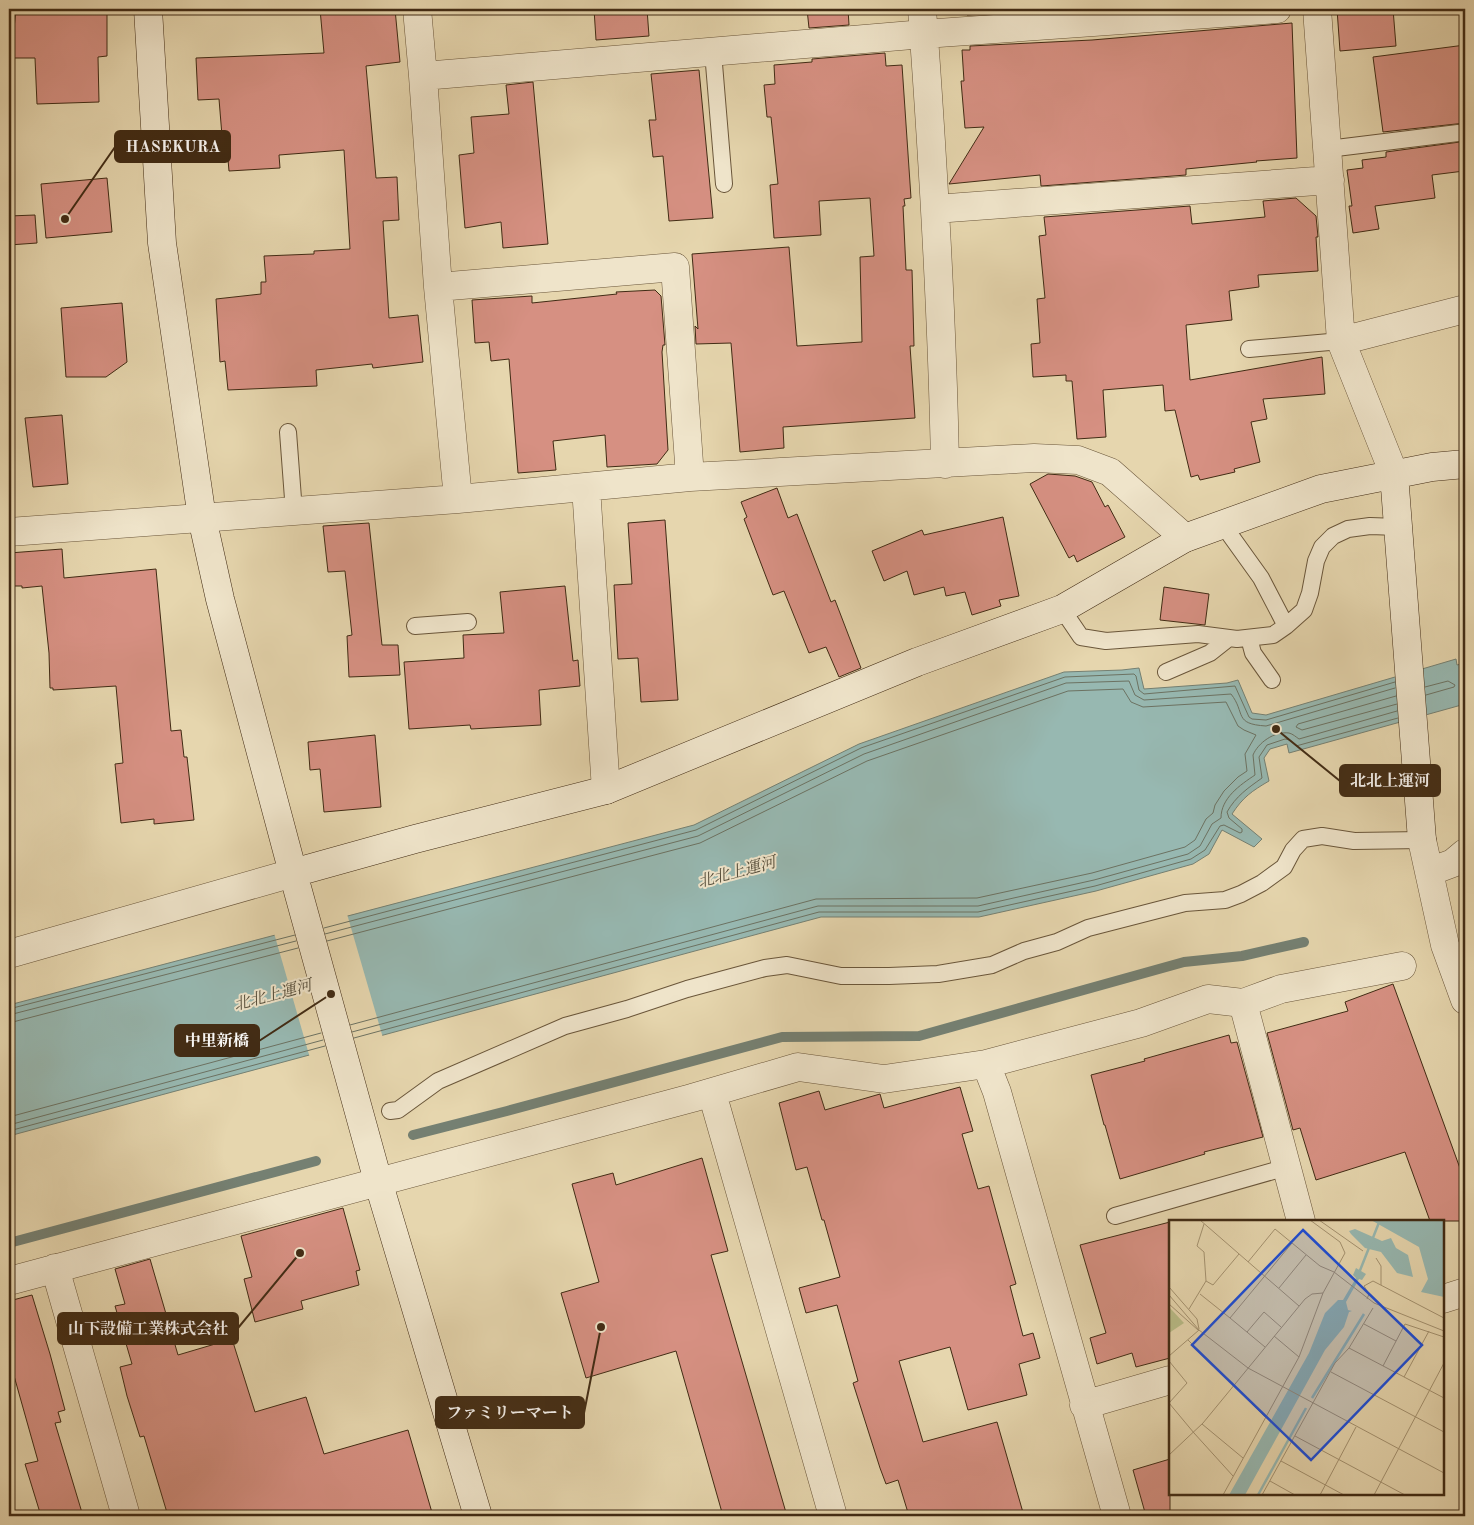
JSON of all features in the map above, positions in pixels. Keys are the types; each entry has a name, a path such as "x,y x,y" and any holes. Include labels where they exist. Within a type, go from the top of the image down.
{"street":[{"path":"148,9 162,243 202,518 220,599 378,1181 478,1516"},
{"path":"417,9 438,287 458,499"},
{"path":"423,76 713,52 923,21 1277,9"},
{"path":"1317,9 1342,341 1394,474 1422,840 1445,945 1465,1000"},
{"path":"923,21 935,209 946,464"},
{"path":"935,209 1330,180"},
{"path":"438,287 675,267 690,477"},
{"path":"1342,341 1465,309"},
{"path":"9,532 458,499 690,477 1034,458 1078,460 1110,472 1185,538"},
{"path":"9,954 415,838 606,790 916,662 1062,609 1185,538 1321,490 1432,467 1465,464"},
{"path":"586,487 606,790"},
{"path":"1429,872 1453,863 1465,853"},
{"path":"9,1281 712,1093 798,1067 884,1079 986,1064 1141,1023 1208,999 1243,1004 1281,990 1402,966"},
{"path":"1243,1004 1302,1220"},
{"path":"986,1064 997,1092 1117,1516"},
{"path":"712,1093 833,1516"},
{"path":"55,1268 126,1516"},
{"path":"1444,1299 1465,1292"},
{"path":"1084,1404 1169,1380"}],"lane":[{"path":"713,52 724,184"},
{"path":"1328,149 1458,133"},
{"path":"1249,349 1342,341"},
{"path":"288,432 294,512"},
{"path":"1223,525 1261,578 1286,626"},
{"path":"1062,609 1081,637 1106,641 1198,634 1237,639 1273,635 1304,610 1310,593 1316,561 1322,547 1333,536 1348,529 1370,526 1398,527"},
{"path":"416,626 468,622"},
{"path":"1166,672 1210,653 1229,638"},
{"path":"1249,638 1253,653 1272,680"},
{"path":"390,1111 398,1110 438,1081 565,1026 627,1009 687,989 765,968 787,965 841,976 888,976 938,974 992,965 1024,951 1057,942 1088,928 1185,903 1225,900 1241,894 1262,883 1284,867 1293,850 1303,839 1322,836 1354,841 1422,840"},
{"path":"1115,1216 1287,1168"}],"water":[{"path":"1456,659 1457,665 1465,663 1465,704 1289,753 1287,744 1270,749 1264,758 1269,781 1248,795 1232,814 1262,839 1254,847 1222,830 1209,854 1193,864 1096,891 979,917 821,917 9,1136 9,1005 694,825 859,744 1064,672 1139,668 1144,689 1227,683 1238,680 1252,713 1266,715"}],"pier":[{"path":"347,914 383,1038 310,1058 274,933"}],"building":[{"path":"16,9 107,9 107,56 98,57 99,102 37,104 35,58 11,58"},
{"path":"320,9 395,9 400,62 366,66 376,178 397,177 399,220 383,221 389,318 418,315 423,362 373,368 372,364 316,370 317,386 228,390 225,361 220,362 216,299 261,294 261,282 266,282 264,256 314,254 314,251 350,249 344,150 279,155 280,168 229,171 227,148 223,148 219,99 198,100 196,58 324,53"},
{"path":"594,9 647,9 649,36 596,40"},
{"path":"807,9 848,9 849,25 809,28"},
{"path":"966,9 1004,9 1005,13 967,15"},
{"path":"1337,9 1393,9 1396,46 1340,51"},
{"path":"1292,23 1297,158 1186,169 1186,175 1041,186 1040,175 949,184 984,127 965,128 961,81 964,81 962,50 970,50 970,46 1092,40"},
{"path":"1465,45 1465,123 1383,132 1373,57"},
{"path":"885,53 886,66 902,65 911,198 904,199 905,206 903,206 906,270 912,270 914,346 910,346 915,418 783,427 784,448 740,452 731,343 696,344 695,326 698,329 692,254 789,247 797,346 862,342 860,257 874,256 870,198 819,201 821,235 774,238 770,185 778,184 771,117 767,117 764,85 775,84 774,65 812,62 812,59"},
{"path":"699,70 713,218 669,221 663,156 653,157 649,120 656,120 651,74"},
{"path":"533,82 548,244 503,248 501,222 465,228 459,155 474,153 471,117 509,114 506,85"},
{"path":"1460,142 1464,171 1432,175 1435,198 1375,206 1379,229 1353,233 1349,206 1352,206 1347,170 1363,168 1362,160 1386,157 1386,152"},
{"path":"107,178 112,232 46,238 41,184"},
{"path":"1296,198 1316,216 1318,271 1258,275 1259,287 1229,291 1232,320 1186,325 1190,380 1322,357 1325,394 1263,399 1267,419 1251,422 1260,462 1234,469 1235,472 1200,480 1198,475 1191,477 1175,410 1165,411 1163,385 1103,390 1106,437 1077,439 1072,381 1066,381 1066,375 1033,377 1031,344 1040,343 1037,299 1045,298 1039,236 1046,235 1044,217 1190,206 1192,224 1265,217 1263,201"},
{"path":"35,215 37,243 9,245 9,216"},
{"path":"655,290 661,296 665,345 663,345 662,352 668,450 657,464 607,467 605,435 553,441 556,470 518,473 509,359 491,361 489,342 475,343 472,300 532,296 532,303 617,294 616,292"},
{"path":"122,303 127,362 106,377 66,377 61,308"},
{"path":"62,415 68,484 33,487 25,418"},
{"path":"1048,474 1075,476 1092,482 1105,507 1108,505 1125,537 1077,562 1074,555 1069,558 1030,484"},
{"path":"777,488 788,518 797,514 831,602 835,600 861,668 839,677 826,647 809,653 784,591 773,595 744,519 747,517 741,502"},
{"path":"1003,517 1019,596 999,600 1001,606 972,615 965,592 946,596 944,587 914,595 907,571 884,581 872,551 922,530 924,535"},
{"path":"665,520 678,700 641,702 638,658 618,659 614,585 632,584 628,523"},
{"path":"369,523 382,645 398,645 400,675 349,677 347,636 352,635 345,571 328,572 323,526"},
{"path":"62,549 64,578 156,569 171,731 181,730 184,757 187,757 194,820 154,824 154,819 121,823 115,764 123,763 116,686 53,690 53,688 50,688 49,653 42,586 22,588 22,586 11,586 9,553"},
{"path":"565,586 573,661 578,660 580,686 539,690 541,725 471,729 470,725 409,729 404,662 464,658 463,635 504,633 500,592"},
{"path":"1164,587 1209,594 1205,625 1160,620"},
{"path":"375,735 381,807 324,812 320,769 310,770 308,742"},
{"path":"1393,984 1465,1182 1465,1221 1430,1220 1405,1152 1316,1180 1300,1128 1293,1130 1267,1033 1348,1011 1345,1002"},
{"path":"1229,1035 1231,1043 1237,1042 1263,1137 1204,1152 1205,1154 1120,1179 1091,1075 1145,1061 1144,1059"},
{"path":"960,1087 973,1131 962,1134 978,1189 989,1186 1016,1284 1010,1286 1023,1336 1033,1333 1040,1358 1019,1364 1027,1395 968,1410 950,1347 899,1361 923,1442 997,1422 1024,1516 909,1516 898,1480 886,1484 880,1468 853,1383 858,1381 837,1305 806,1313 799,1288 840,1277 807,1167 796,1170 779,1103 819,1091 825,1110 880,1094 884,1108"},
{"path":"702,1158 728,1251 711,1255 787,1516 723,1516 676,1351 586,1378 561,1293 599,1282 572,1184 613,1173 616,1185"},
{"path":"343,1208 360,1270 356,1271 359,1285 301,1301 303,1309 255,1322 244,1279 252,1277 241,1236"},
{"path":"1169,1222 1169,1358 1136,1367 1132,1353 1097,1364 1090,1338 1106,1333 1080,1245"},
{"path":"150,1259 178,1355 232,1339 255,1412 306,1397 324,1454 408,1430 433,1516 168,1516 144,1436 140,1437 127,1396 120,1367 132,1364 115,1306 125,1304 115,1269"},
{"path":"32,1295 65,1410 58,1412 61,1422 55,1423 83,1516 41,1516 25,1464 38,1461 9,1358 9,1301"},
{"path":"1169,1459 1170,1516 1146,1516 1133,1470"}],"waterway":[{"path":"413,1135 782,1037 919,1036 1184,962 1242,956 1304,942"},
{"path":"9,1243 316,1161"}],"place":[{"name":"HASEKURA","path":"65,219"},
{"name":"北北上運河","path":"1276,729"},
{"name":"中里新橋","path":"331,994"},
{"name":"山下設備工業株式会社","path":"300,1253"},
{"name":"ファミリーマート","path":"601,1327"}]}
